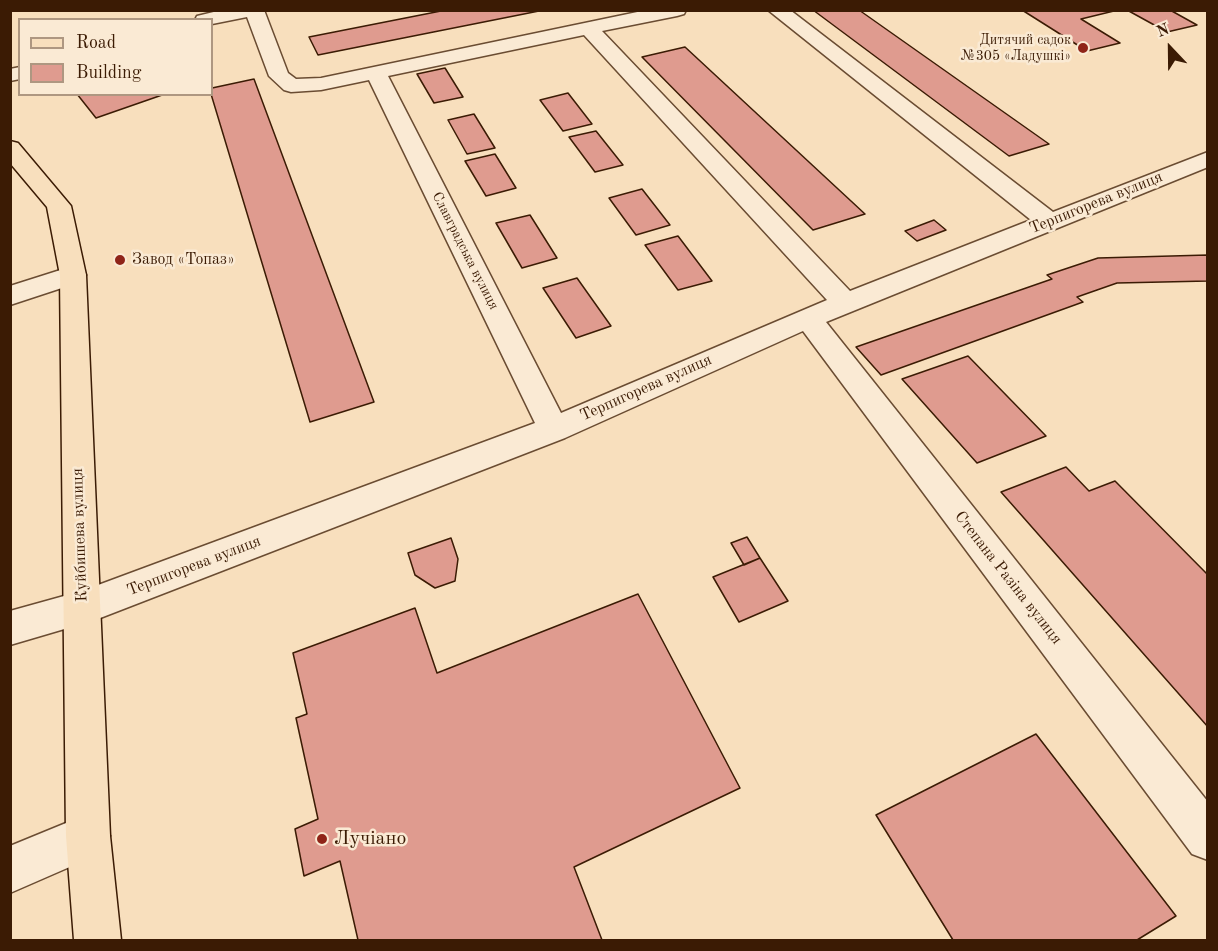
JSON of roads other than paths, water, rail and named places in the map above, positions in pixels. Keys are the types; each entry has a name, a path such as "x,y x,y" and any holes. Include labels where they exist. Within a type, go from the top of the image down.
{"main road":[{"name":"Куйбишева вулиця","path":"10,148 59,206 73,275 88,836 98,940"}],"street":[{"path":"213,18 253,10 279,76 291,86 321,84 677,10"},
{"path":"777,10 1050,222"},
{"path":"589,29 846,303"},
{"name":"Славградська вулиця","path":"376,73 554,429"},
{"name":"Терпигорева вулиця","path":"10,628 82,608 554,429 808,318 1208,159"},
{"path":"10,296 73,275"},
{"name":"Степана Разіна вулиця","path":"808,318 1208,838"},
{"path":"10,871 36,857 88,836"}],"place":[{"name":"Дитячий садок №305 «Ладушкі»","path":"1083,48"},
{"name":"Завод «Топаз»","path":"120,260"},
{"name":"Лучіано","path":"322,839"}]}
